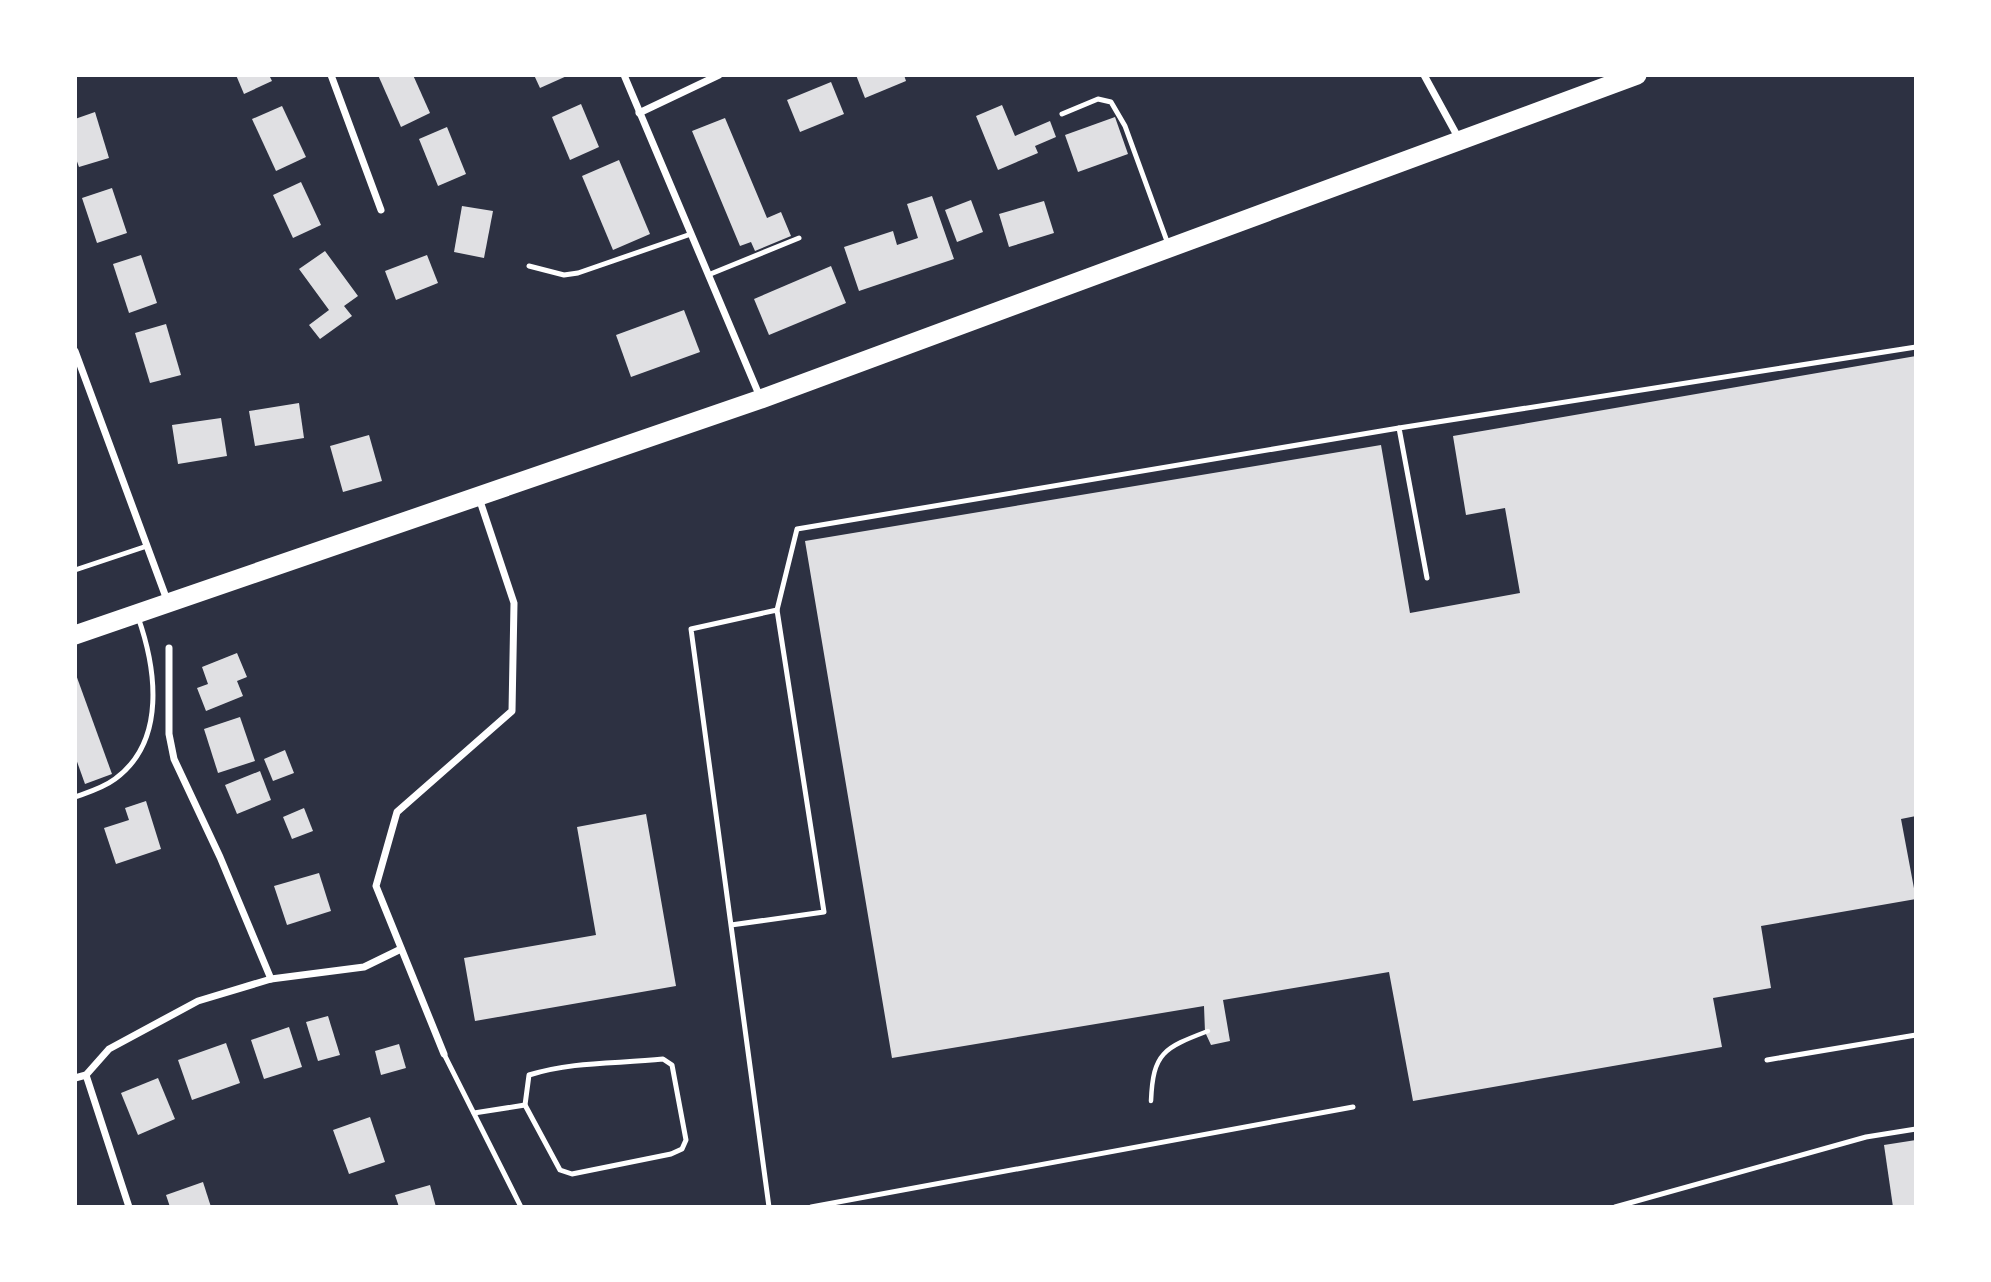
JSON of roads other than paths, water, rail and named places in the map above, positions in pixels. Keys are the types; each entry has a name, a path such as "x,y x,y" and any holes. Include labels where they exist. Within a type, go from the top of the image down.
{"highway":[{"path":"75,635 761,399 1637,75"}],"street":[{"path":"331,75 381,210"},
{"path":"624,75 761,399"},
{"path":"639,113 719,75"},
{"path":"1424,75 1461,142"},
{"path":"75,351 168,603"},
{"path":"444,1054 376,886 397,812 512,711 514,603 478,498"},
{"path":"169,648 169,734 174,759 220,857 271,979"},
{"path":"75,1079 86,1075 109,1049 198,1001 271,979 364,967 401,949"},
{"path":"86,1075 129,1207"}],"lane":[{"path":"1062,114 1098,99 1111,102 1129,136 1169,247"},
{"path":"529,266 564,275 578,273 691,234"},
{"path":"708,275 799,238"},
{"path":"731,925 824,912 777,610 797,529 1399,428 1916,347"},
{"path":"1399,428 1427,578"},
{"path":"75,570 147,546"},
{"path":"769,1207 691,629 777,610"},
{"path":"75,797 118,777 134,758 146,736 153,706 154,670 137,614"},
{"path":"1767,1060 1916,1035"},
{"path":"444,1054 521,1207"},
{"path":"663,1059 672,1065 686,1140 681,1149 671,1154 572,1174 560,1170 525,1105 529,1075 594,1062 622,1063 663,1059"},
{"path":"474,1113 525,1105"},
{"path":"811,1207 1353,1107"},
{"path":"1615,1207 1866,1137 1916,1129"}]}
